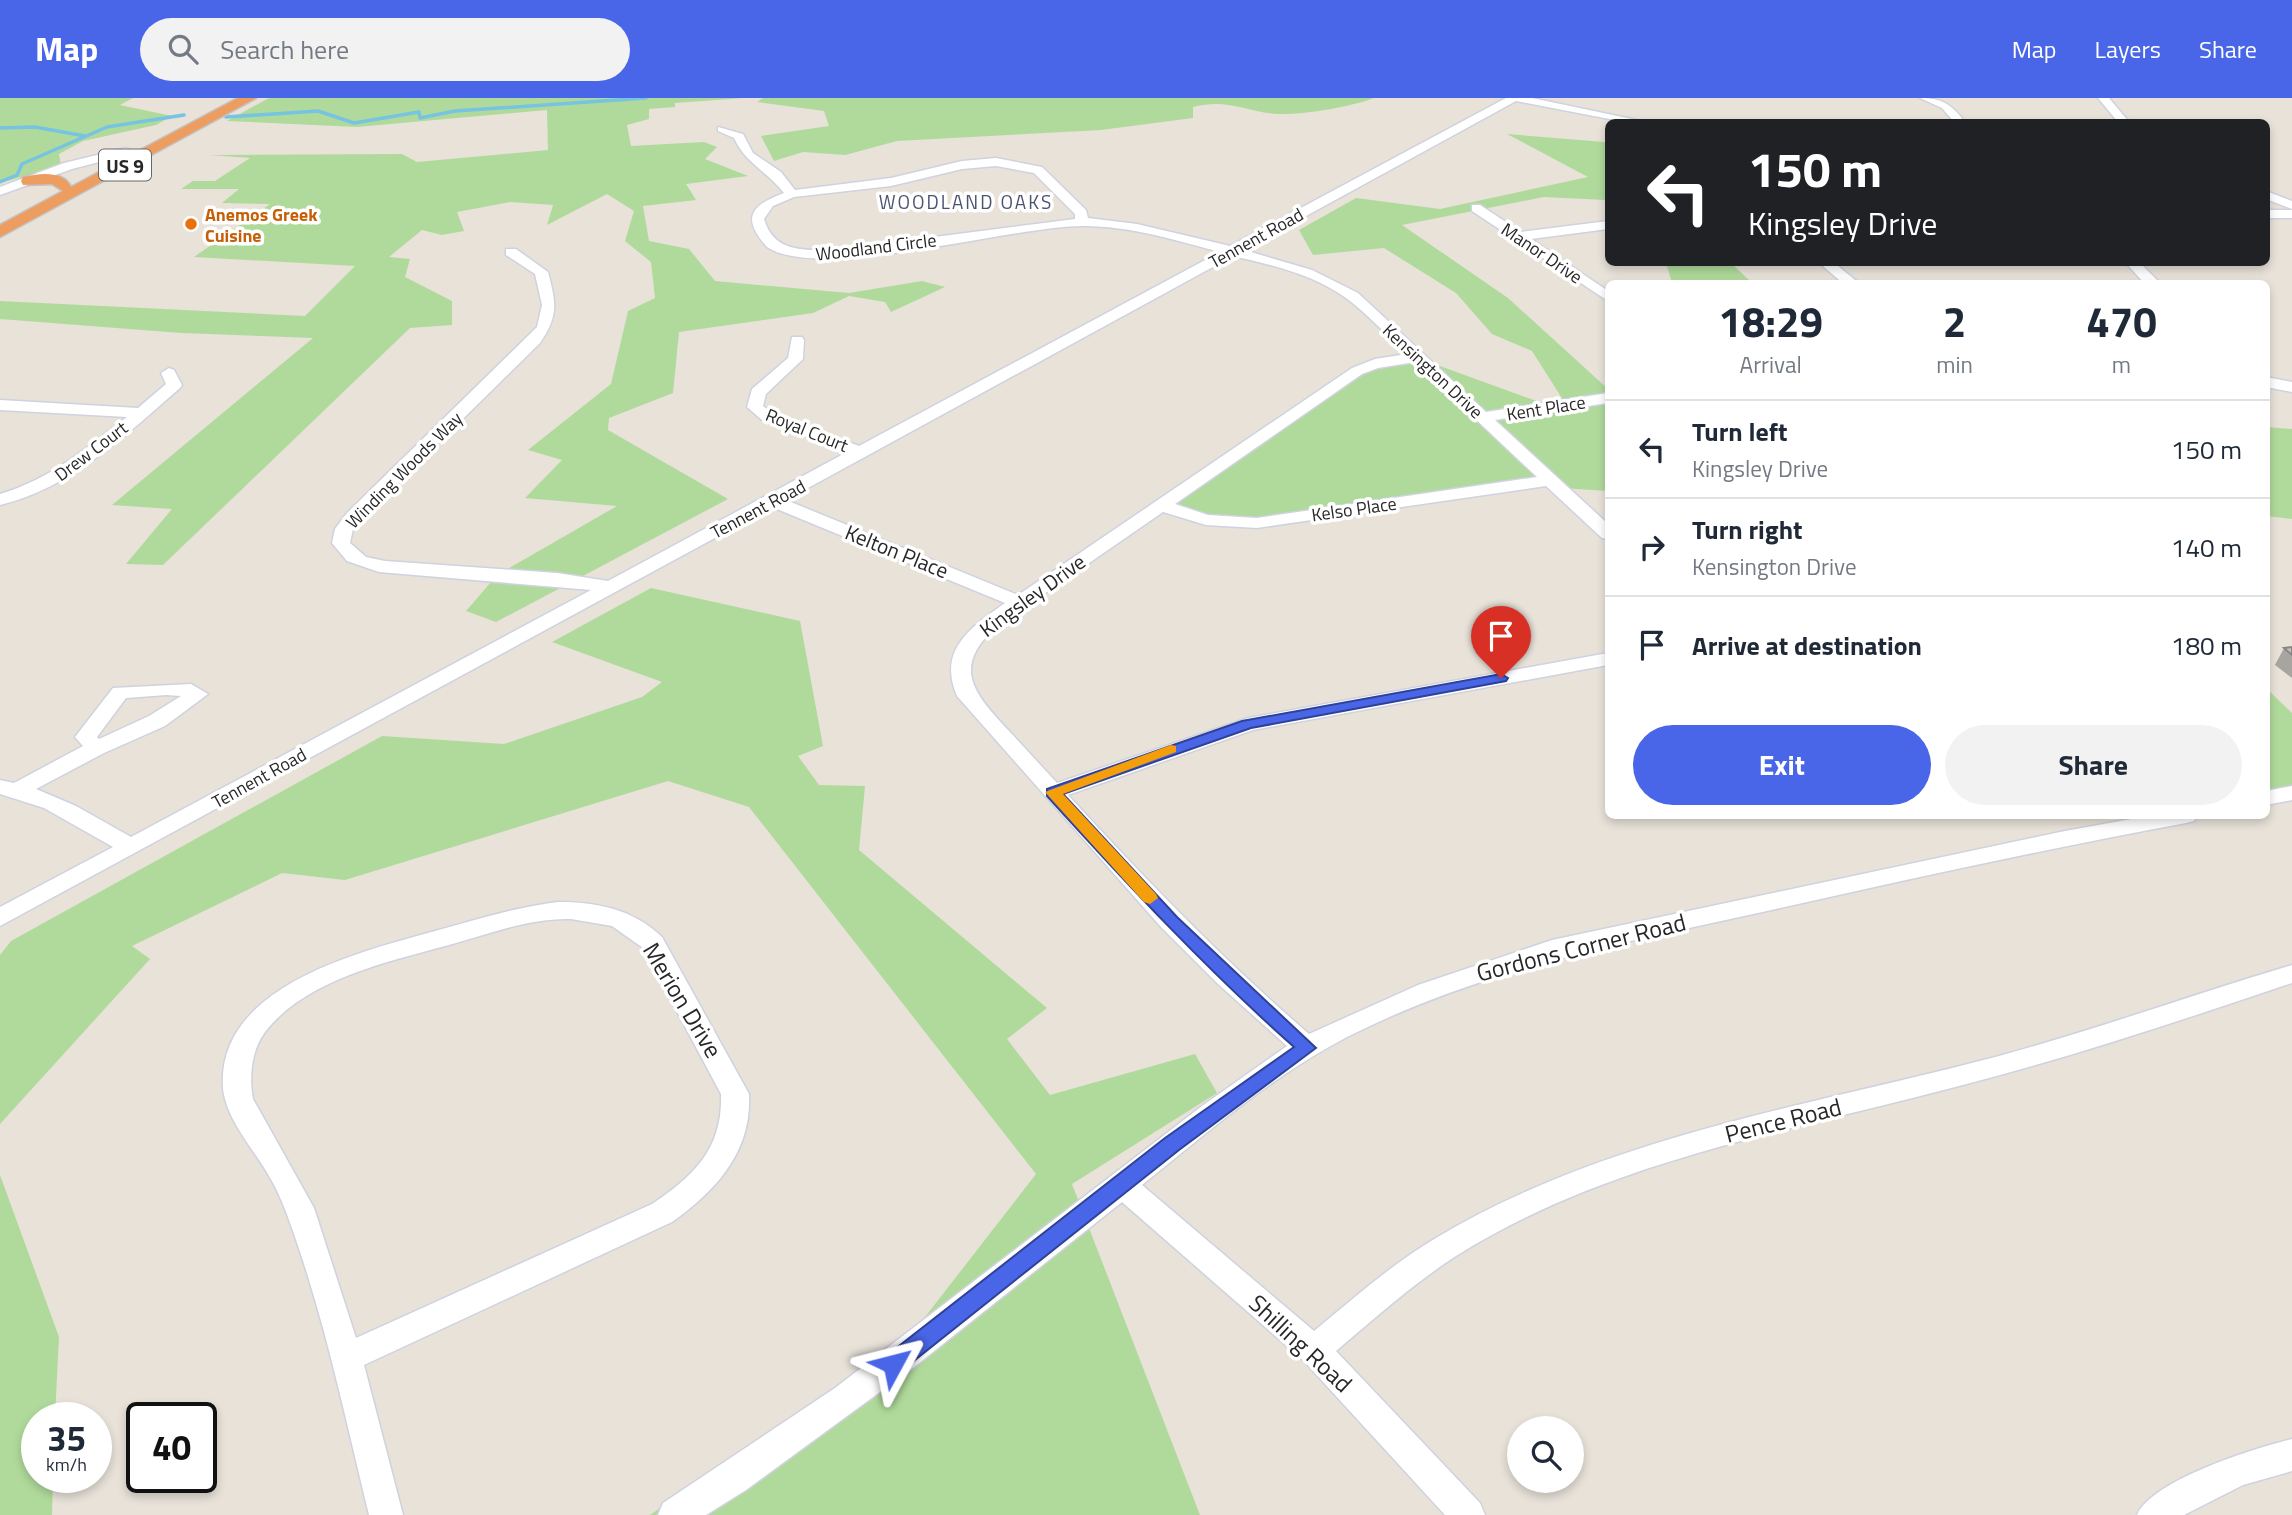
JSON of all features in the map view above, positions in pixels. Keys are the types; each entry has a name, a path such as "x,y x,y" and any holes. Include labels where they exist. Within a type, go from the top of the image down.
{"highway":[{"name":"US 9","path":"0,219 229,98"},
{"name":"US 9","path":"0,232 249,98"},
{"path":"29,181 55,179 63,186"}],"street":[{"path":"1515,98 1624,119"},
{"name":"Tennent Road","path":"0,918 1515,98"},
{"path":"1925,98 1946,106 1957,119"},
{"path":"2104,98 2122,119"},
{"path":"722,129 739,136 748,155 777,175 792,194"},
{"path":"0,191 68,166 126,152"},
{"name":"Woodland Circle","path":"1082,222 1081,213 1044,174 1030,167 1005,163 973,163 891,181 792,194 762,207 757,220 774,247 808,255 837,255 1031,226 1082,222 1140,228 1232,251"},
{"path":"2270,197 2292,205"},
{"name":"Manor Drive","path":"1476,208 1605,295"},
{"path":"2270,214 2292,214"},
{"path":"1516,237 1605,225"},
{"name":"Kensington Drive","path":"1232,251 1302,270 1338,286 1605,531"},
{"name":"Winding Woods Way","path":"511,252 541,272 549,305 544,327 511,366 352,517 344,528 341,542 350,555 373,565 557,579 611,587"},
{"path":"1829,266 1848,280"},
{"path":"2135,266 2150,280"},
{"name":"Royal Court","path":"797,340 795,359 758,391 755,407 768,417 861,452"},
{"name":"Kingsley Drive","path":"1307,1048 1226,977 1170,921 976,708 960,681 962,659 971,640 1020,602 1359,370 1384,362 1418,357"},
{"name":"Drew Court","path":"0,500 48,482 141,414 174,385 169,373"},
{"path":"2270,384 2292,387"},
{"name":"Kent Place","path":"1483,417 1605,398"},
{"name":"Drew Court","path":"0,405 141,414"},
{"name":"Kelso Place","path":"1160,505 1206,520 1257,523 1550,480"},
{"name":"Kelton Place","path":"773,501 1020,602"},
{"path":"1053,792 1248,724 1605,660"},
{"path":"9,788 157,721 198,694 191,690 166,689 120,692 86,737 96,748"},
{"path":"9,788 72,810 95,828 131,847"},
{"path":"2270,797 2292,793"},
{"name":"Gordons Corner Road","path":"675,1515 766,1456 873,1380 1237,1095 1307,1048 1437,987 1552,950 2144,819"},
{"name":"Merion Drive","path":"346,1358 663,1213 688,1195 723,1156 736,1118 733,1085 653,943 635,927 613,916 591,911 558,910 524,915 332,972 282,1001 248,1037 241,1054 237,1087 245,1113 282,1172 304,1220 346,1358 386,1515"},
{"name":"Pence Road","path":"1314,1350 1428,1258 1466,1235 1538,1199 1665,1153 1744,1129 2047,1053 2292,974"},
{"name":"Shilling Road","path":"1122,1185 1314,1350 1468,1515"},
{"path":"2154,1515 2195,1490 2237,1471 2292,1455"}],"green space":[{"path":"0,98 133,98 120,105 172,116 156,125 83,141 59,154 61,166 0,183"},
{"path":"269,98 744,98 675,103 675,107 649,109 649,119 627,125 631,146 704,142 717,147 705,159 748,176 686,184 696,200 643,206 649,241 689,249 715,281 849,293 922,281 945,287 891,312 885,302 849,296 813,313 679,332 673,393 609,418 608,430 728,499 496,622 466,611 497,575 617,506 525,498 562,460 528,450 611,384 628,311 655,298 651,262 625,241 634,211 607,194 547,225 553,205 510,202 457,212 464,231 442,235 422,230 389,257 410,259 405,277 452,301 452,325 410,328 163,565 126,564 172,509 112,505 313,338 181,333 0,319 0,301 305,316 355,266 194,257 270,204 222,203 239,189 181,189 193,181 215,181 250,158 210,155 402,154 417,162 548,150 547,110 357,127 227,121"},
{"path":"763,98 1374,98 1327,110 1289,114 1266,113 1227,105 1206,105 1193,107 1193,118 1101,130 897,141 845,155 803,152 774,161 761,136 829,126 824,111 757,102"},
{"path":"1507,134 1604,142 1605,200 1544,197 1402,225 1508,298 1605,386 1605,491 1546,487 1238,526 1153,510 1378,363 1415,357 1572,414 1532,351 1492,334 1456,293 1384,248 1313,255 1299,230 1356,198 1440,209 1588,177"},
{"path":"1667,266 1734,266 1749,280 1671,280"},
{"path":"2270,427 2292,429 2292,519 2270,516"},
{"path":"651,588 800,621 823,746 798,756 819,785 865,786 859,850 1047,1008 1007,1039 1050,1095 1195,1054 1217,1093 1072,1184 1200,1515 650,1515 911,1335 1036,1174 749,807 668,781 345,880 282,873 132,946 150,959 0,1124 0,955 11,941 382,736 504,744 642,697 662,682 552,642"},
{"path":"2270,692 2292,713 2292,795 2270,800"},
{"path":"0,1175 59,1337 56,1402 21,1402 21,1493 53,1493 52,1515 0,1515"}],"building":[{"path":"2292,647 2292,655 2284,648"}],"waterway":[{"path":"226,117 318,111 354,123 419,112 420,118 455,111 646,98"},
{"path":"0,182 17,175 22,164 107,127 184,115"},
{"path":"0,128 35,127 85,136"}],"slow traffic":[{"path":"1150,898 1053,792 1171,749"}],"place":[{"name":"Anemos Greek Cuisine","path":"191,224"}],"district":[{"name":"WOODLAND OAKS","path":"966,201"}],"route":[{"path":"893,1364 1172,1144 1237,1095 1307,1048 1226,977 1170,921 1053,792 1202,737 1248,724 1501,678"}]}
